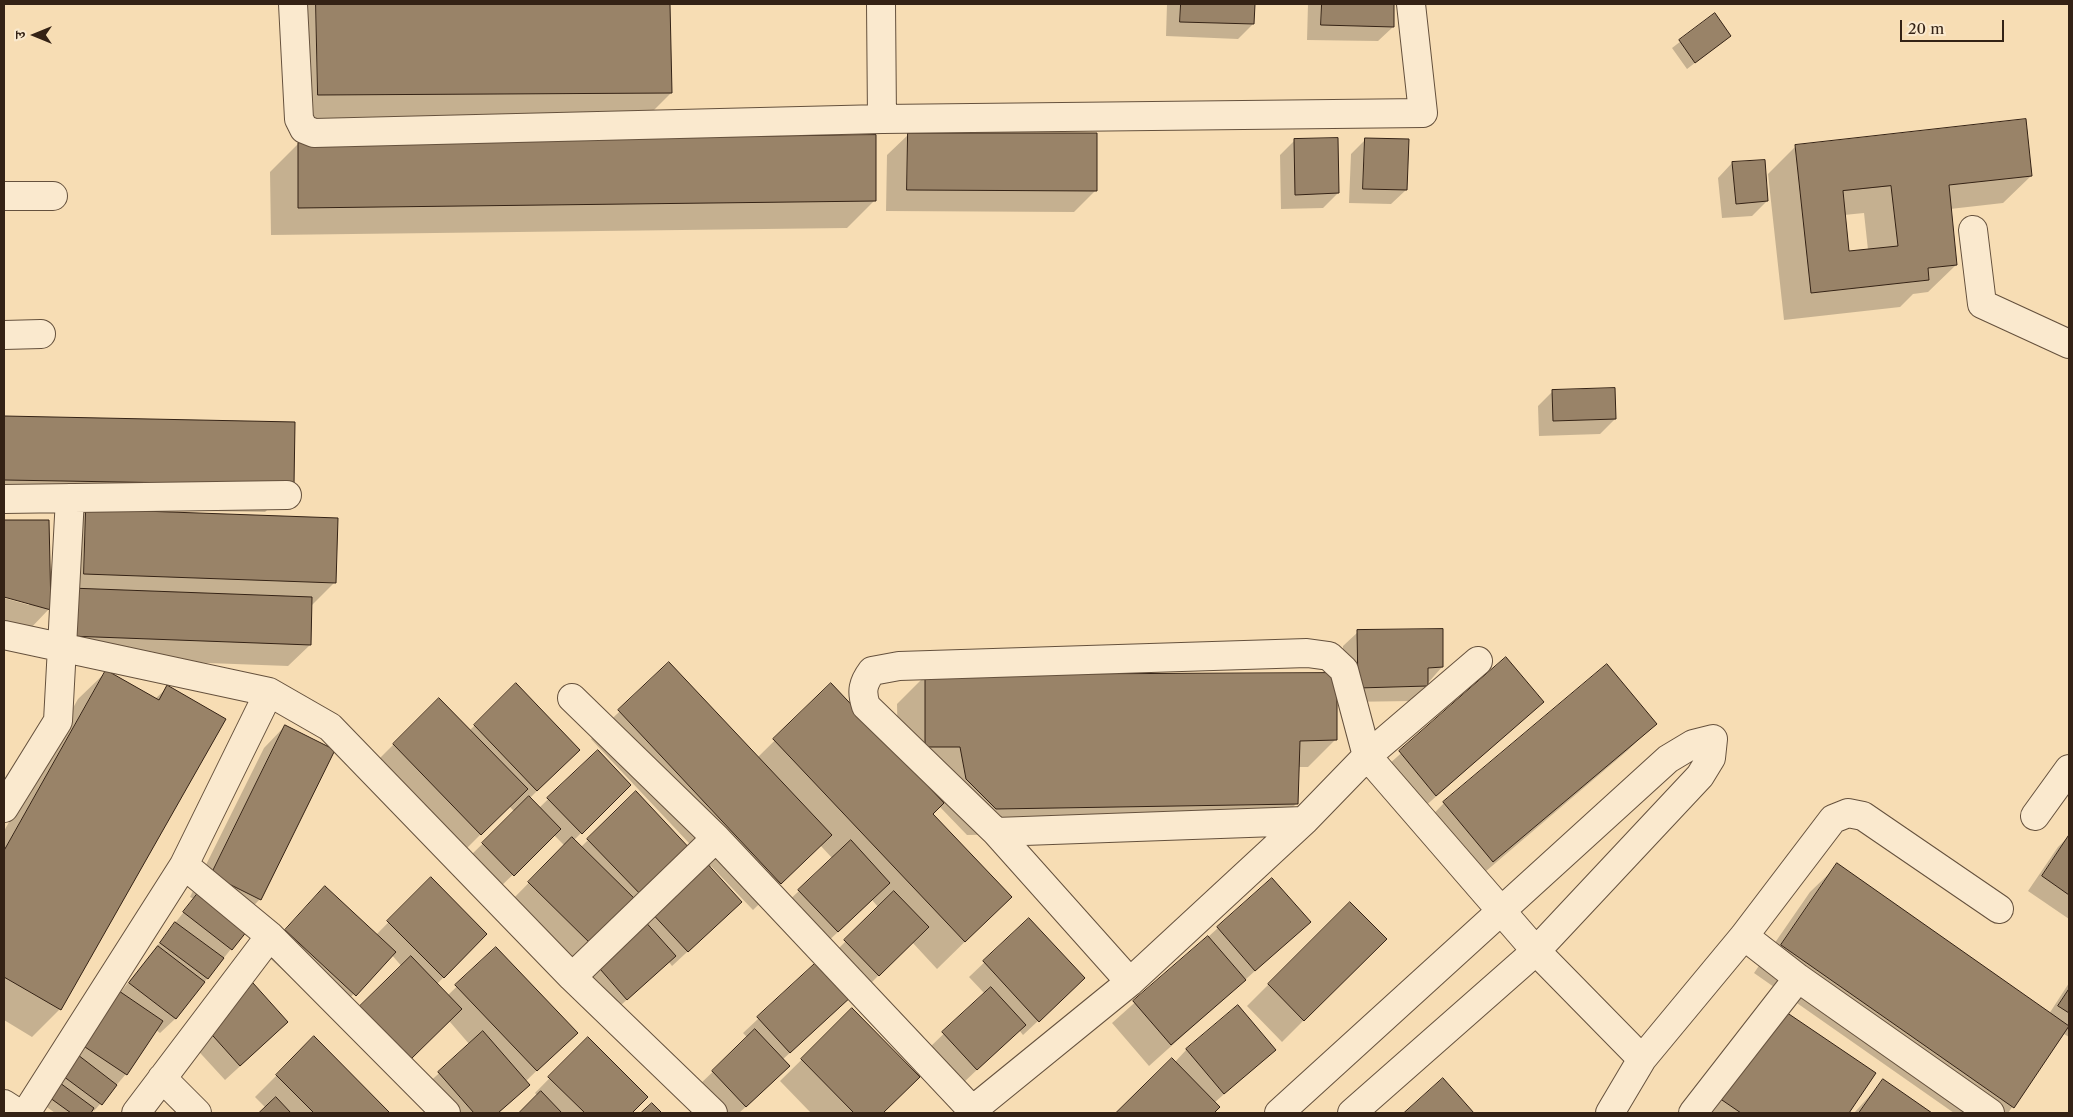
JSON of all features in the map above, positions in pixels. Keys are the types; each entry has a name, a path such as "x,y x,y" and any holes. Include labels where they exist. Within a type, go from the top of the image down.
{"street":[{"path":"293,4 299,119 304,129 314,133 882,119 1423,114 1411,4"},
{"path":"881,4 882,119"},
{"path":"4,196 53,196"},
{"path":"1973,230 1982,304 2069,344"},
{"path":"4,335 41,334"},
{"path":"4,499 287,495"},
{"path":"4,808 58,721 70,498"},
{"path":"4,634 62,649 270,692 330,727 572,977 713,1113"},
{"path":"1130,982 996,832 866,706 862,695 864,681 872,671 899,666 1307,652 1329,656 1344,670 1367,756 1536,951 1642,1059"},
{"path":"572,698 716,838 972,1112 1130,982 1304,821 1367,756 1478,661"},
{"path":"26,1113 184,865 270,692"},
{"path":"1279,1113 1668,759 1693,744 1713,739 1711,758 1700,776 1536,951 1352,1113"},
{"path":"2036,816 2069,769"},
{"path":"1610,1113 1642,1059 1744,936 1834,819 1848,813 1863,816 1999,909"},
{"path":"996,832 1304,821"},
{"path":"572,977 716,838"},
{"path":"184,865 270,936 446,1113"},
{"path":"136,1113 270,936"},
{"path":"1744,936 1798,978 1990,1113"},
{"path":"1693,1113 1798,978"},
{"path":"162,1078 197,1113"},
{"path":"4,1104 18,1113"}],"building":[{"path":"316,4 670,4 672,93 318,95"},
{"path":"1181,4 1255,4 1254,24 1180,22"},
{"path":"1322,4 1394,4 1394,27 1321,25"},
{"path":"1715,13 1731,36 1695,63 1679,40"},
{"path":"2026,119 2032,176 1949,185 1957,265 1928,268 1929,280 1811,293 1795,145","holes":["1891,186 1898,246 1849,251 1843,191"]},
{"path":"908,133 1097,133 1097,191 907,190"},
{"path":"876,135 876,201 298,208 298,143"},
{"path":"1338,138 1339,193 1295,195 1294,139"},
{"path":"1365,138 1409,139 1407,190 1363,189"},
{"path":"1765,160 1768,201 1736,204 1732,162"},
{"path":"1615,388 1616,419 1553,421 1552,390"},
{"path":"4,416 295,422 294,485 4,480"},
{"path":"86,509 338,518 336,583 84,574"},
{"path":"4,520 49,520 51,610 4,597"},
{"path":"70,588 312,597 311,645 69,636"},
{"path":"1443,629 1443,667 1428,668 1428,686 1358,688 1357,630"},
{"path":"1506,657 1544,702 1436,796 1399,751"},
{"path":"669,662 832,835 781,884 618,710"},
{"path":"1607,664 1657,724 1493,862 1443,802"},
{"path":"106,670 159,700 167,685 226,719 61,1010 4,977 4,851"},
{"path":"1337,673 1337,740 1300,741 1298,804 996,809 966,779 960,747 925,747 925,675"},
{"path":"516,683 580,750 537,791 474,725"},
{"path":"831,683 944,803 933,814 1012,897 965,942 773,739"},
{"path":"439,698 528,789 481,835 393,744"},
{"path":"285,725 335,750 261,900 211,875"},
{"path":"598,750 631,785 582,834 547,798"},
{"path":"636,791 693,852 645,899 587,839"},
{"path":"529,796 561,829 514,876 482,843"},
{"path":"2069,835 2069,895 2042,876"},
{"path":"572,837 640,904 596,949 528,882"},
{"path":"851,840 890,883 838,932 798,890"},
{"path":"703,859 742,902 688,952 648,909"},
{"path":"1837,863 2069,1026 2014,1108 1781,945"},
{"path":"431,877 487,934 444,978 387,921"},
{"path":"1272,878 1311,922 1255,971 1217,927"},
{"path":"325,886 396,952 356,996 285,930"},
{"path":"202,888 251,926 232,950 183,912"},
{"path":"894,891 929,927 879,976 844,940"},
{"path":"1350,902 1387,939 1304,1021 1268,984"},
{"path":"642,918 676,956 627,1000 594,962"},
{"path":"1029,918 1085,978 1039,1022 983,961"},
{"path":"175,922 224,958 208,979 160,943"},
{"path":"1208,936 1246,980 1171,1045 1133,1001"},
{"path":"158,946 205,982 176,1019 129,983"},
{"path":"496,947 578,1033 537,1071 455,985"},
{"path":"411,956 462,1009 410,1060 359,1007"},
{"path":"820,959 853,995 790,1053 757,1017"},
{"path":"253,983 288,1022 240,1066 205,1027"},
{"path":"991,987 1026,1025 977,1070 942,1032"},
{"path":"2069,989 2069,1013 2058,1006"},
{"path":"119,991 163,1021 127,1075 82,1045"},
{"path":"1238,1005 1276,1050 1224,1094 1186,1049"},
{"path":"852,1008 920,1077 883,1113 854,1113 801,1059"},
{"path":"1780,1008 1876,1073 1849,1113 1741,1113 1719,1098"},
{"path":"755,1029 790,1066 746,1107 712,1071"},
{"path":"483,1031 530,1085 498,1113 474,1113 438,1072"},
{"path":"314,1036 390,1113 314,1113 276,1075"},
{"path":"588,1037 648,1097 632,1113 585,1113 548,1077"},
{"path":"78,1055 117,1085 102,1105 63,1076"},
{"path":"1172,1058 1220,1107 1214,1113 1116,1113"},
{"path":"1443,1078 1474,1113 1404,1113"},
{"path":"1883,1079 1932,1113 1859,1113"},
{"path":"56,1080 94,1108 91,1113 71,1113 46,1095"},
{"path":"541,1091 562,1113 519,1113"},
{"path":"276,1097 291,1113 259,1113"},
{"path":"652,1103 662,1113 641,1113"}]}
